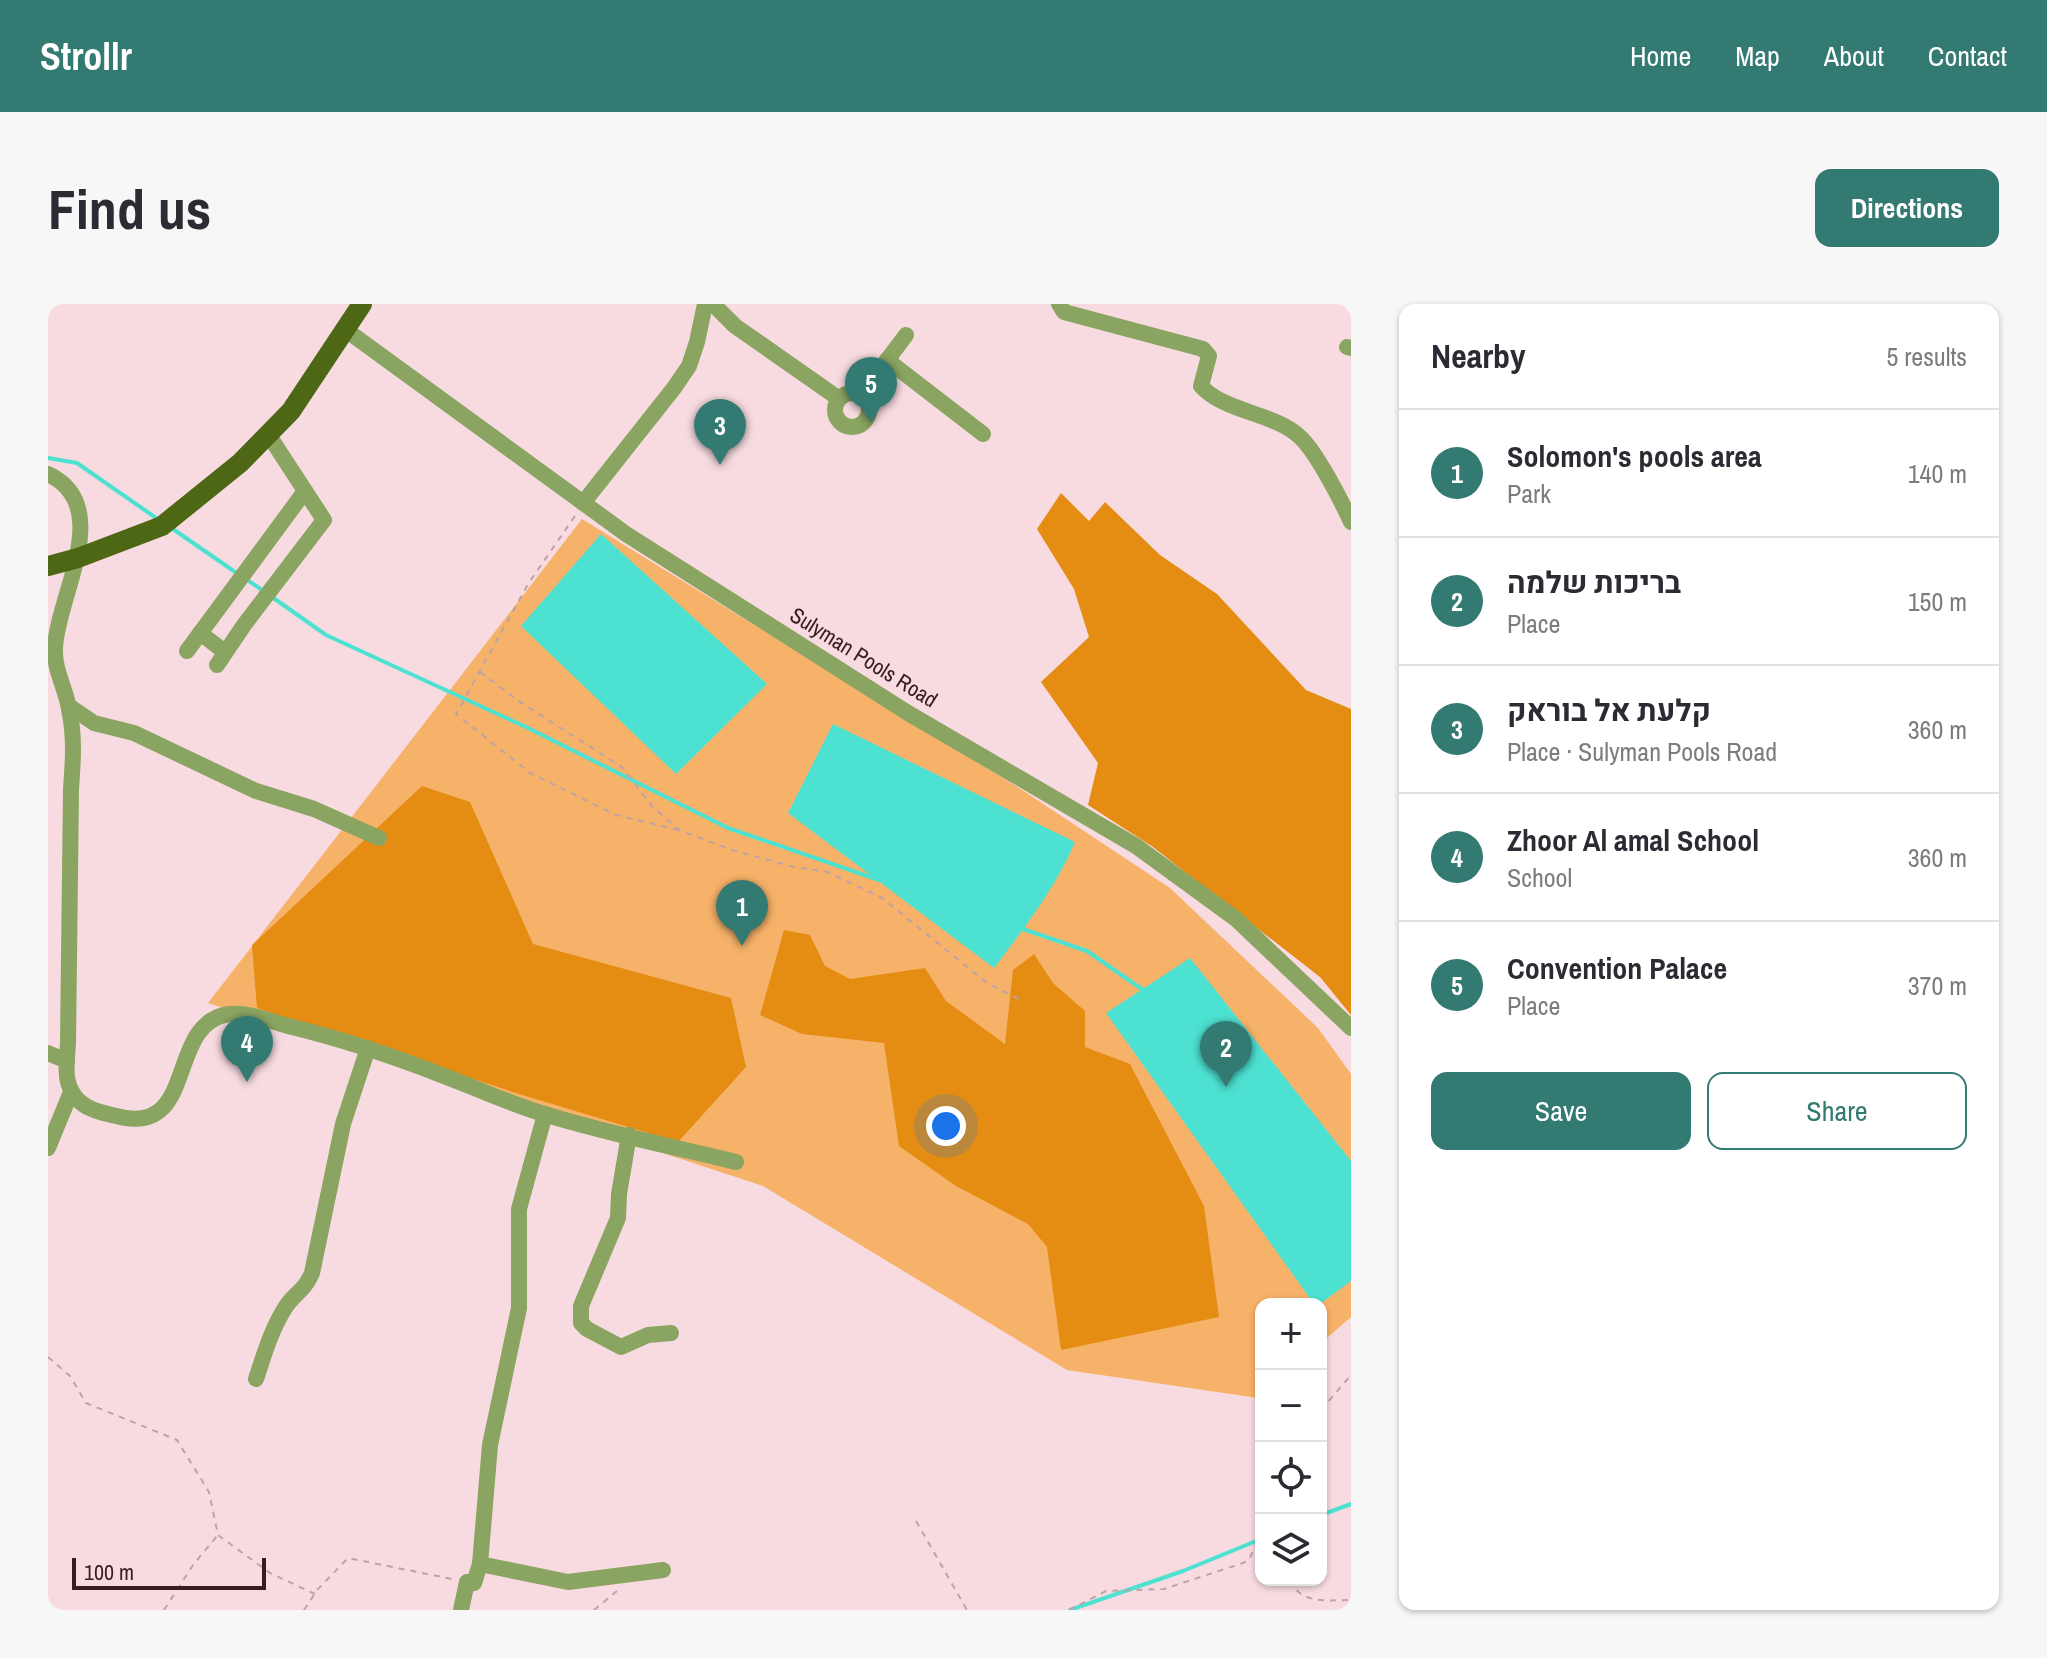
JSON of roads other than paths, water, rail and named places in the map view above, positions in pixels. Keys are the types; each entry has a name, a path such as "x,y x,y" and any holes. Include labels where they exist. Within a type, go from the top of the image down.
{"main road":[{"path":"48,566 162,526 240,463 291,411 362,304"}],"street":[{"path":"583,503 689,366 705,304"},
{"path":"713,304 735,326 838,398"},
{"path":"1059,304 1064,312 1203,349 1209,356 1201,386 1209,395 1299,436 1351,522"},
{"name":"Sulyman Pools Road","path":"346,330 626,534 908,713 1136,846 1236,919 1351,1028"},
{"path":"861,395 906,335"},
{"path":"887,360 983,434"},
{"path":"849,392 861,395 868,404 869,415 863,424 853,428 838,421 834,409 838,398 849,392"},
{"path":"200,633 221,659 324,520 268,434"},
{"path":"48,474 69,489 80,524 78,558 54,650 69,706 75,753 71,789 65,1077 71,1092 83,1105 125,1118 143,1118 164,1109 178,1084 193,1041 207,1024 227,1014 249,1016 368,1048 545,1114 736,1162"},
{"path":"187,651 305,491"},
{"path":"69,706 94,723 134,733 256,791 326,814 379,838"},
{"path":"256,1379 273,1330 287,1304 306,1288 312,1273 343,1124 368,1048"},
{"path":"48,1053 67,1061"},
{"path":"48,1148 71,1092"},
{"path":"461,1610 467,1582 474,1583 480,1564 490,1445 519,1308 519,1209 545,1114"},
{"path":"629,1135 618,1218 581,1306 581,1323 621,1347 648,1335 671,1333"},
{"path":"480,1564 568,1582 663,1570"}],"water":[{"path":"601,534 767,684 676,774 521,626"},
{"path":"833,724 1075,842 1049,892 994,968 788,813"},
{"path":"1190,958 1351,1161 1351,1281 1327,1299 1310,1298 1106,1013"}],"waterway":[{"path":"48,458 77,463 159,520"},
{"path":"170,527 238,574"},
{"path":"246,579 265,592"},
{"path":"272,597 326,635 526,727 728,828 879,880"},
{"path":"1020,928 1087,951 1146,992"},
{"path":"1324,1514 1351,1504"},
{"path":"1070,1610 1183,1571 1255,1541"}],"place":[{"name":"Convention Palace","path":"871,423"},
{"name":"קלעת אל בוראק","path":"720,465"},
{"name":"Solomon's pools area","path":"742,946"},
{"name":"Zhoor Al amal School","path":"247,1082"},
{"name":"בריכות שלמה","path":"1226,1087"}]}
